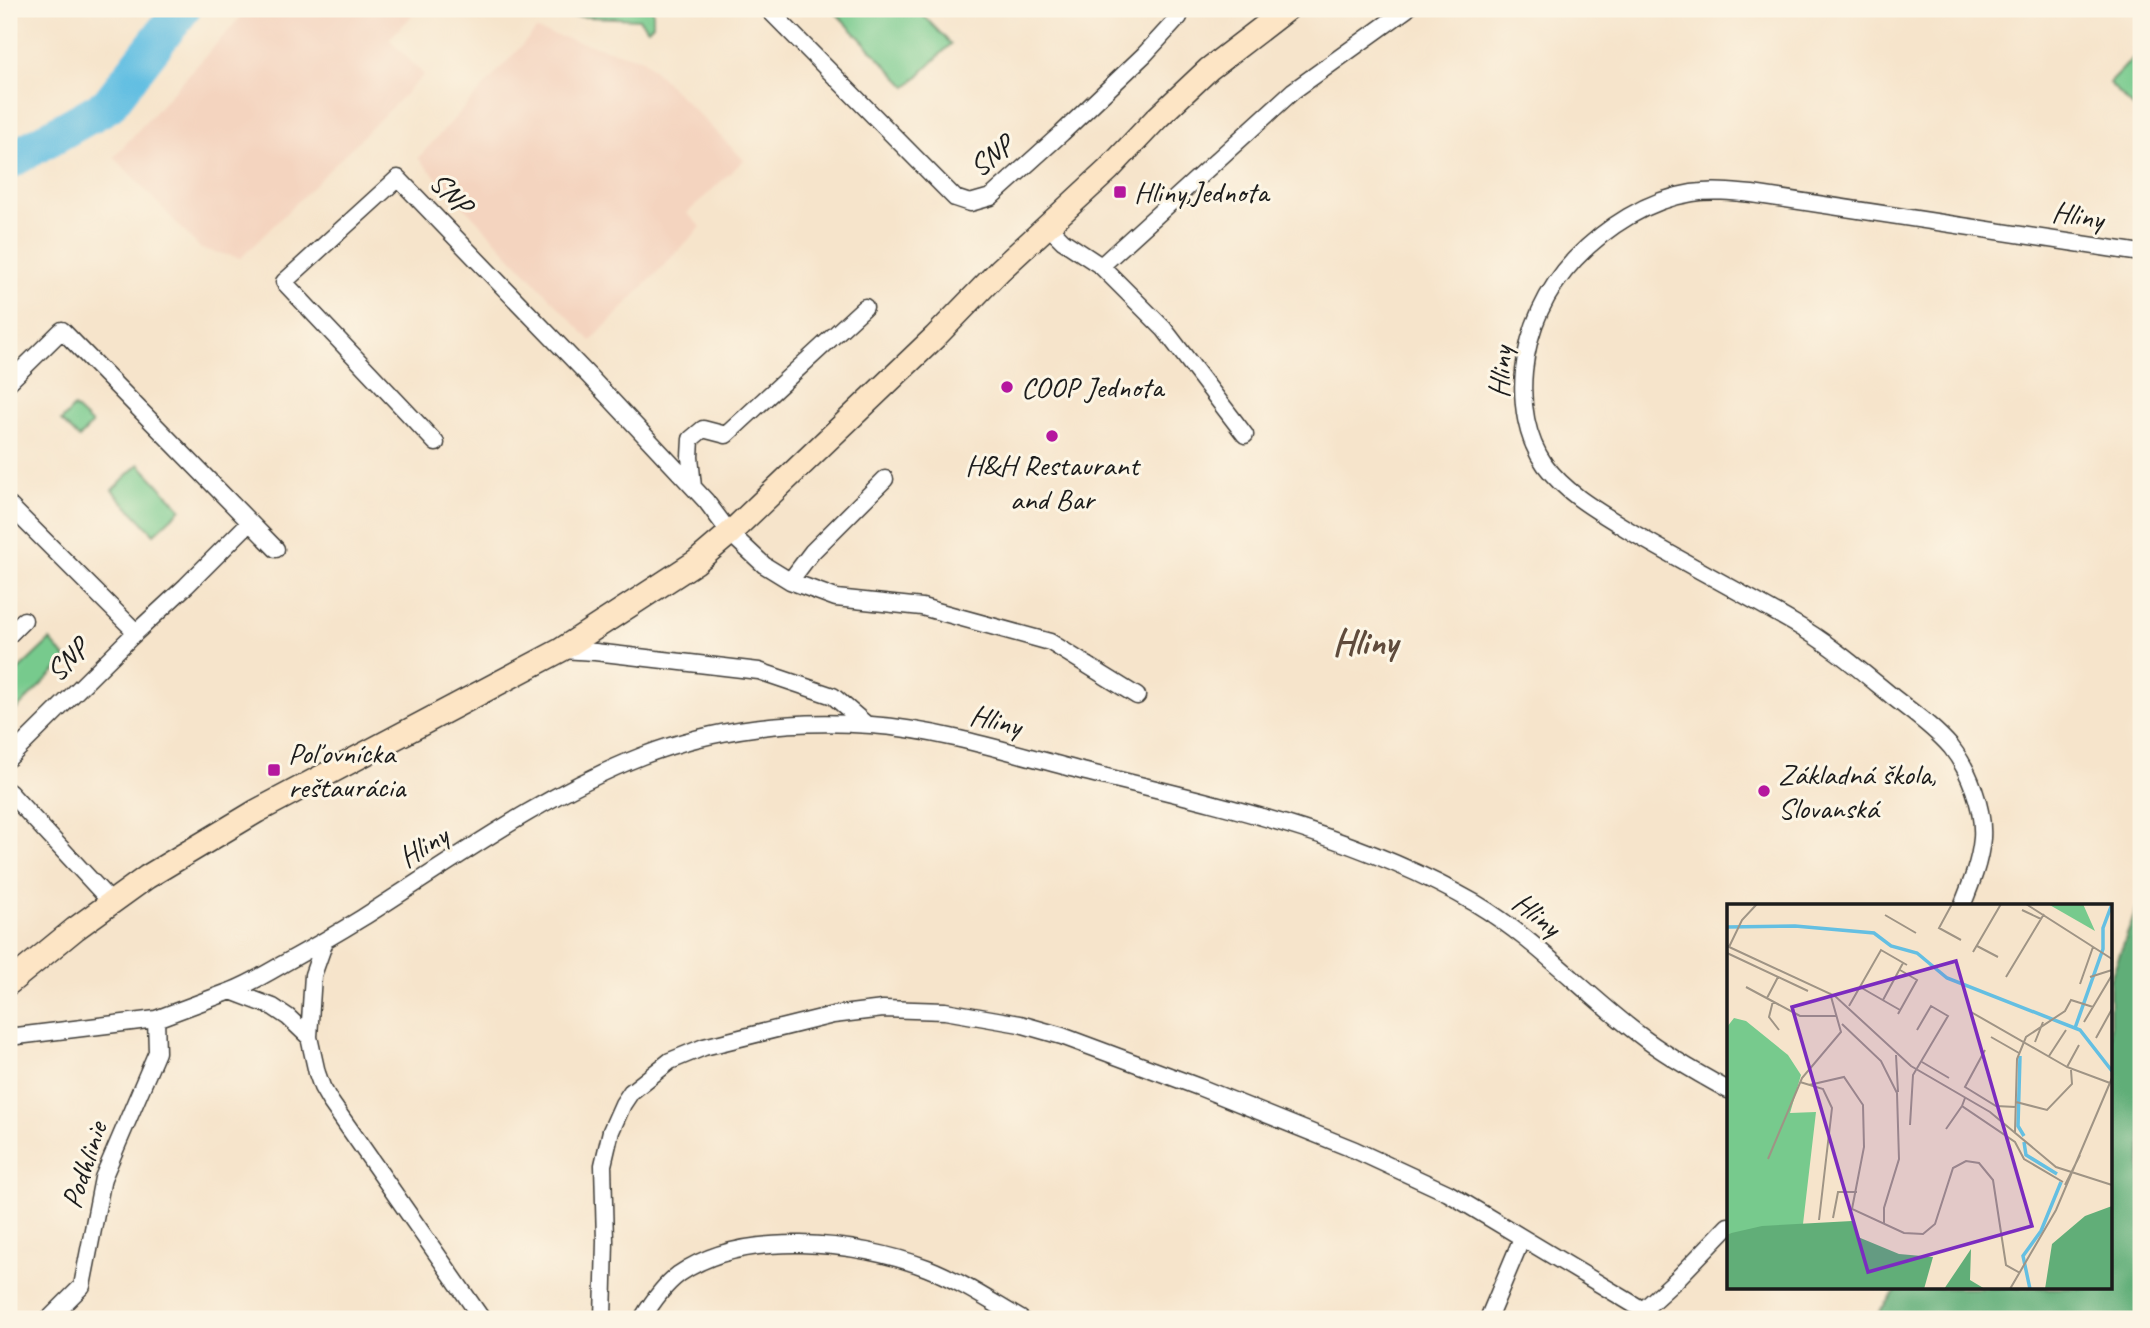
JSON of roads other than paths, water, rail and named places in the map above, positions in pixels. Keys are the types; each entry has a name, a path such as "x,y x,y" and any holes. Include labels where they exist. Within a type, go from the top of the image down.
{"main road":[{"path":"9,983 111,902 147,877 257,811 561,650 696,562 730,533 935,337 1000,270 1108,170 1157,118 1209,69 1287,9"}],"street":[{"name":"SNP","path":"768,9 955,198 970,203 991,197 1062,133 1144,55 1179,17 1182,9"},
{"path":"1101,266 1293,91 1407,9"},
{"name":"SNP","path":"436,443 284,282 398,178 693,488 730,533"},
{"name":"Hliny","path":"1963,904 1976,872 1982,834 1968,776 1951,747 1828,644 1597,511 1560,482 1539,456 1531,438 1522,402 1529,338 1554,286 1568,266 1598,237 1649,206 1690,193 1725,191 1752,194 2141,253"},
{"path":"1047,225 1063,241 1101,266 1164,330 1245,435"},
{"path":"693,488 691,439 703,429 726,435 865,307"},
{"path":"9,382 62,330 276,549"},
{"path":"790,582 812,552 885,479"},
{"name":"SNP","path":"9,505 136,632"},
{"name":"SNP","path":"9,758 250,522"},
{"path":"730,533 764,565 790,582 836,598 922,607 1050,642 1137,696"},
{"name":"SNP","path":"9,635 24,620"},
{"path":"561,650 759,671 833,696 867,724"},
{"name":"Hliny","path":"9,1035 156,1019 243,986 325,941 552,798 595,775 648,754 688,741 742,730 801,724 867,724 933,734 1266,817 1397,865 1457,893 1503,921 1636,1033 1696,1073 1727,1089"},
{"path":"9,792 111,902"},
{"path":"325,941 313,975 309,1037 322,1087 482,1319"},
{"path":"231,991 273,1007 309,1037"},
{"path":"603,1319 603,1165 611,1131 631,1093 670,1061 704,1047 833,1015 883,1009 971,1014 1020,1024 1062,1036 1199,1087 1356,1150 1448,1193 1650,1315 1677,1279 1727,1227"},
{"name":"Podhlinie","path":"49,1319 82,1286 103,1178 157,1052 156,1019"},
{"path":"1488,1319 1522,1238"},
{"path":"642,1319 677,1276 697,1264 730,1251 789,1245 850,1249 926,1268 957,1282 1021,1319"}],"waterway":[{"path":"9,161 108,105 182,9"}],"place":[{"name":"Hliny,Jednota","path":"1120,192"},
{"name":"COOP Jednota","path":"1007,387"},
{"name":"H&H Restaurant and Bar","path":"1052,436"},
{"name":"Poľovnícka reštaurácia","path":"274,770"},
{"name":"Základná škola, Slovanská","path":"1764,791"}],"district":[{"name":"Hliny","path":"1365,641"}]}
